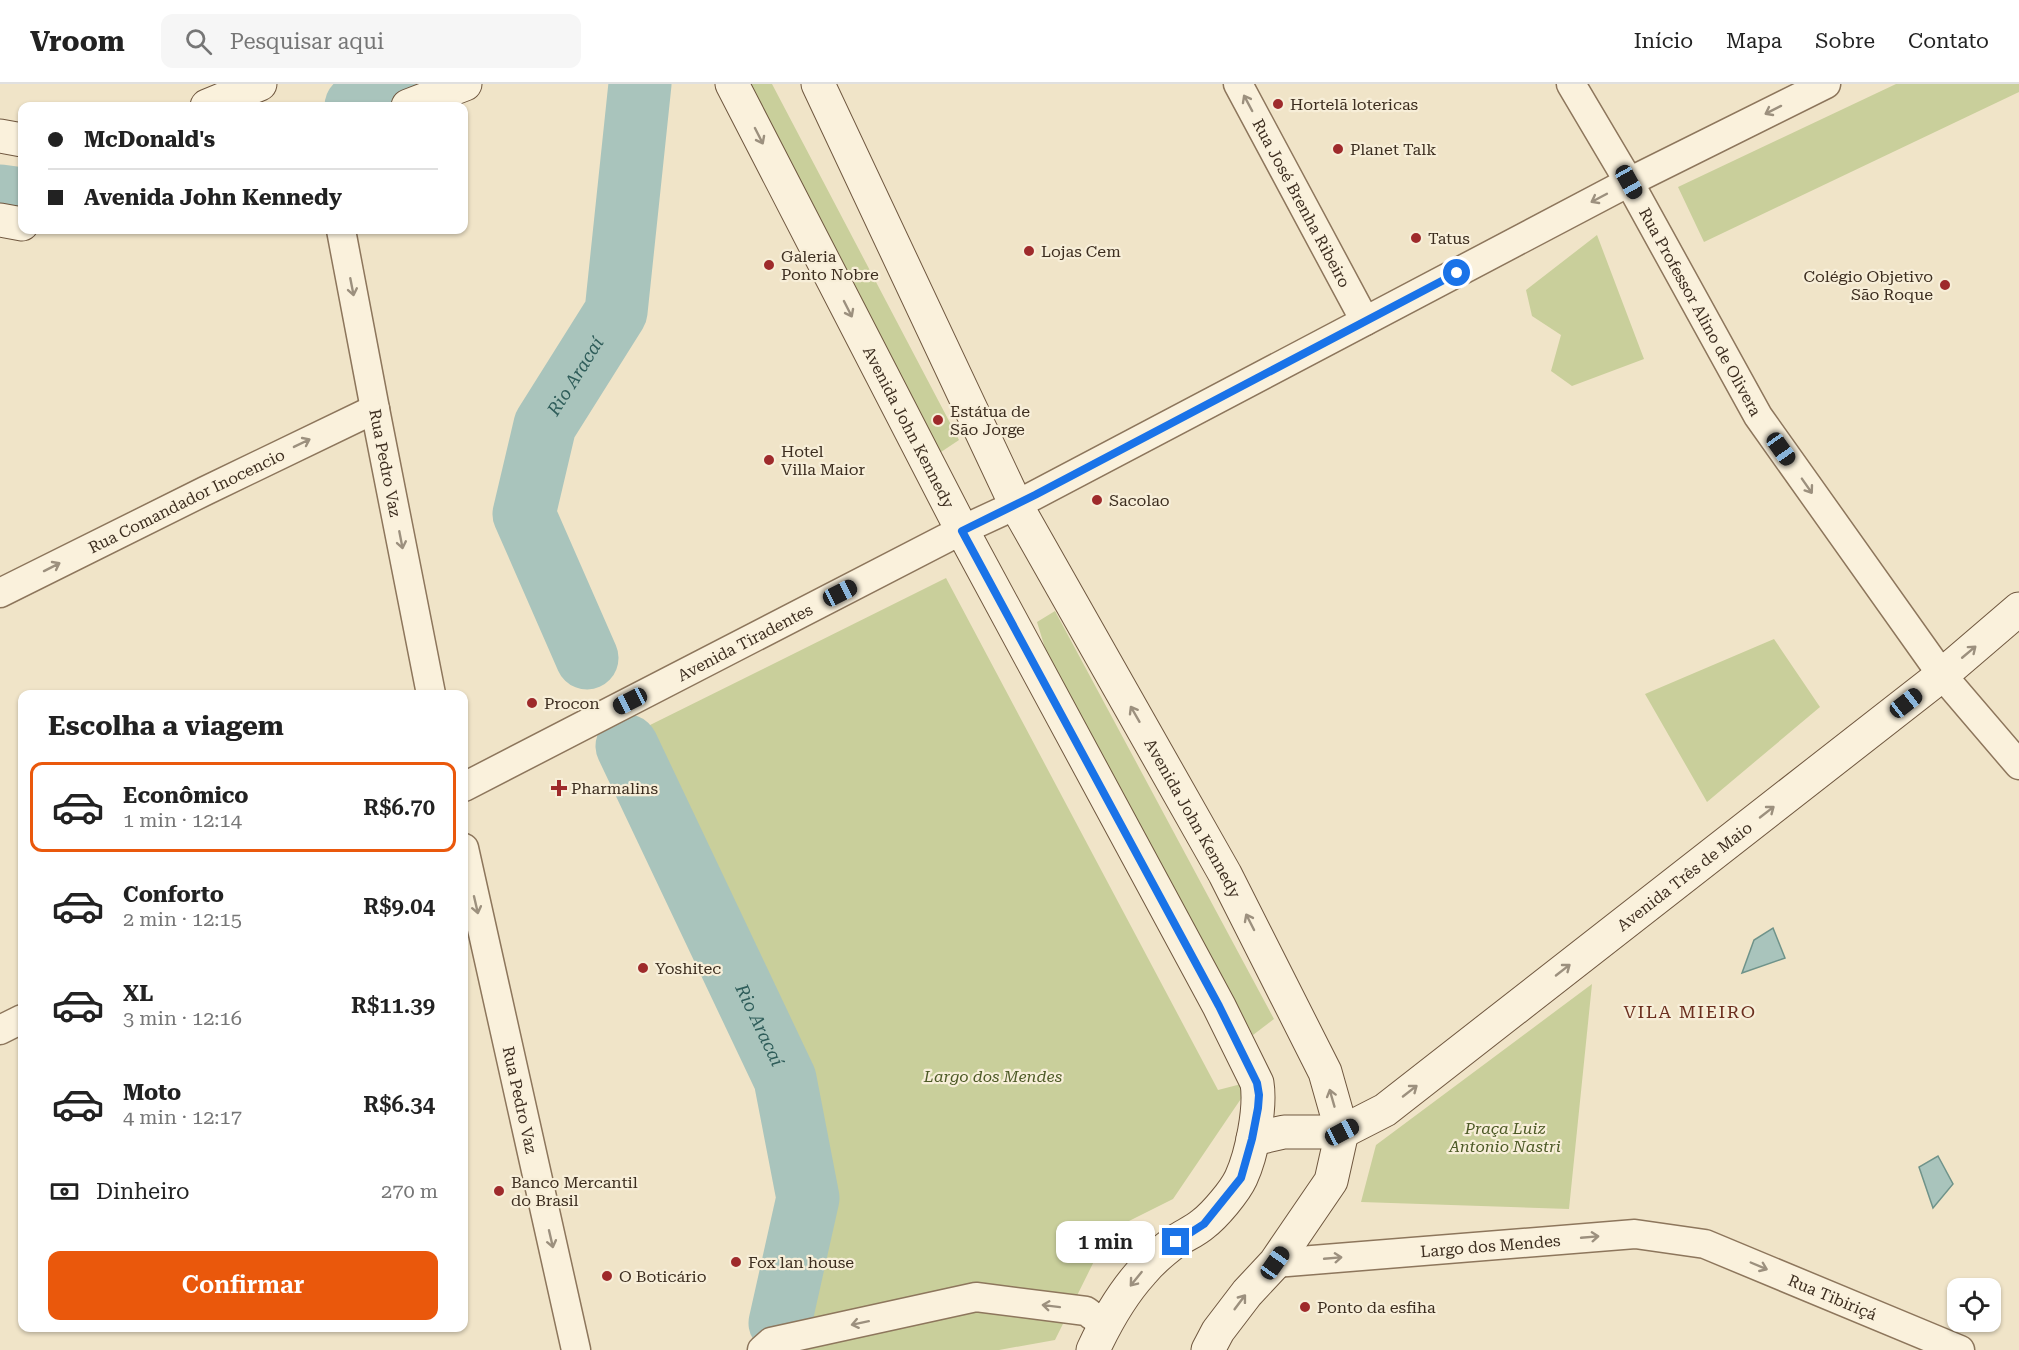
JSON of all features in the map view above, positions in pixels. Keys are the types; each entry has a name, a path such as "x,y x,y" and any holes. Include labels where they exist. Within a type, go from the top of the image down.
{"main road":[{"path":"217,102 260,84"},
{"path":"418,102 465,84"},
{"name":"Avenida John Kennedy","path":"732,84 962,531 1219,1006 1257,1083 1259,1095 1252,1139 1241,1178 1204,1224 1176,1242 1143,1270 1124,1293 1099,1337"},
{"name":"Avenida John Kennedy","path":"818,84 1016,505 1225,874 1325,1072 1342,1132 1331,1181 1275,1263 1247,1293 1214,1345"},
{"path":"0,136 18,139"},
{"path":"0,220 18,223"},
{"name":"Avenida Três de Maio","path":"1342,1132 1385,1110 1942,675 2019,609"},
{"path":"1252,1139 1284,1132 1342,1132"}],"street":[{"name":"Rua José Brenha Ribeiro","path":"1238,84 1365,321"},
{"name":"Rua Professor Alino de Olivera","path":"1571,84 1629,182 1758,416 1942,675 2019,765"},
{"name":"Avenida Tiradentes","path":"468,785 1016,505 1629,182 1826,84"},
{"name":"Rua Pedro Vaz","path":"342,234 430,690"},
{"name":"Rua Comandador Inocencio","path":"0,593 205,490 375,409"},
{"name":"Rua Pedro Vaz","path":"468,866 576,1350"},
{"path":"0,1030 18,1020"},
{"name":"Largo dos Mendes","path":"1275,1263 1635,1234 1705,1244"},
{"name":"Rua Tibiriçá","path":"1705,1244 1960,1350"},
{"path":"762,1350 771,1342 976,1297 1086,1311 1099,1337"}],"green space":[{"path":"744,84 772,84 959,440 941,452 817,227"},
{"path":"1896,84 2019,84 2019,92 1704,242 1678,187"},
{"path":"1597,235 1644,359 1572,386 1551,371 1561,335 1532,316 1526,290"},
{"name":"Largo dos Mendes","path":"946,578 1218,1090 1253,1081 1173,1199 1109,1231 1055,1340 999,1350 786,1350 785,1334 817,1199 799,1074 642,729"},
{"path":"1055,611 1274,1019 1253,1035 1049,661 1037,622"},
{"path":"1774,639 1820,707 1707,802 1645,694"},
{"name":"Praça Luiz Antonio Nastri","path":"1592,984 1569,1209 1361,1202 1376,1145"}],"water":[{"path":"1773,928 1785,958 1742,973 1754,940"},
{"path":"1938,1156 1953,1184 1933,1208 1919,1167"}],"waterway":[{"path":"366,102 409,84"},
{"name":"Rio Aracaí","path":"587,658 524,514 545,425 616,312 640,84"},
{"path":"0,196 18,198"},
{"name":"Rio Aracaí","path":"627,746 785,1079 808,1198 780,1323"}],"place":[{"name":"Hortelã lotericas","path":"1278,104"},
{"name":"Planet Talk","path":"1338,149"},
{"name":"Tatus","path":"1416,238"},
{"name":"Lojas Cem","path":"1029,251"},
{"name":"Galeria Ponto Nobre","path":"769,265"},
{"name":"Colégio Objetivo São Roque","path":"1945,285"},
{"name":"Estátua de São Jorge","path":"938,420"},
{"name":"Hotel Villa Maior","path":"769,460"},
{"name":"Sacolao","path":"1097,500"},
{"name":"Procon","path":"532,703"},
{"name":"Pharmalins","path":"559,788"},
{"name":"Yoshitec","path":"643,968"},
{"name":"Banco Mercantil do Brasil","path":"499,1191"},
{"name":"Fox lan house","path":"736,1262"},
{"name":"O Boticário","path":"607,1276"},
{"name":"Ponto da esfiha","path":"1305,1307"}],"district":[{"name":"VILA MIEIRO","path":"1690,1012"}],"route":[{"path":"1176,1242 1204,1224 1241,1178 1258,1108 1257,1083 1219,1006 962,531 1016,505 1457,273"}]}
